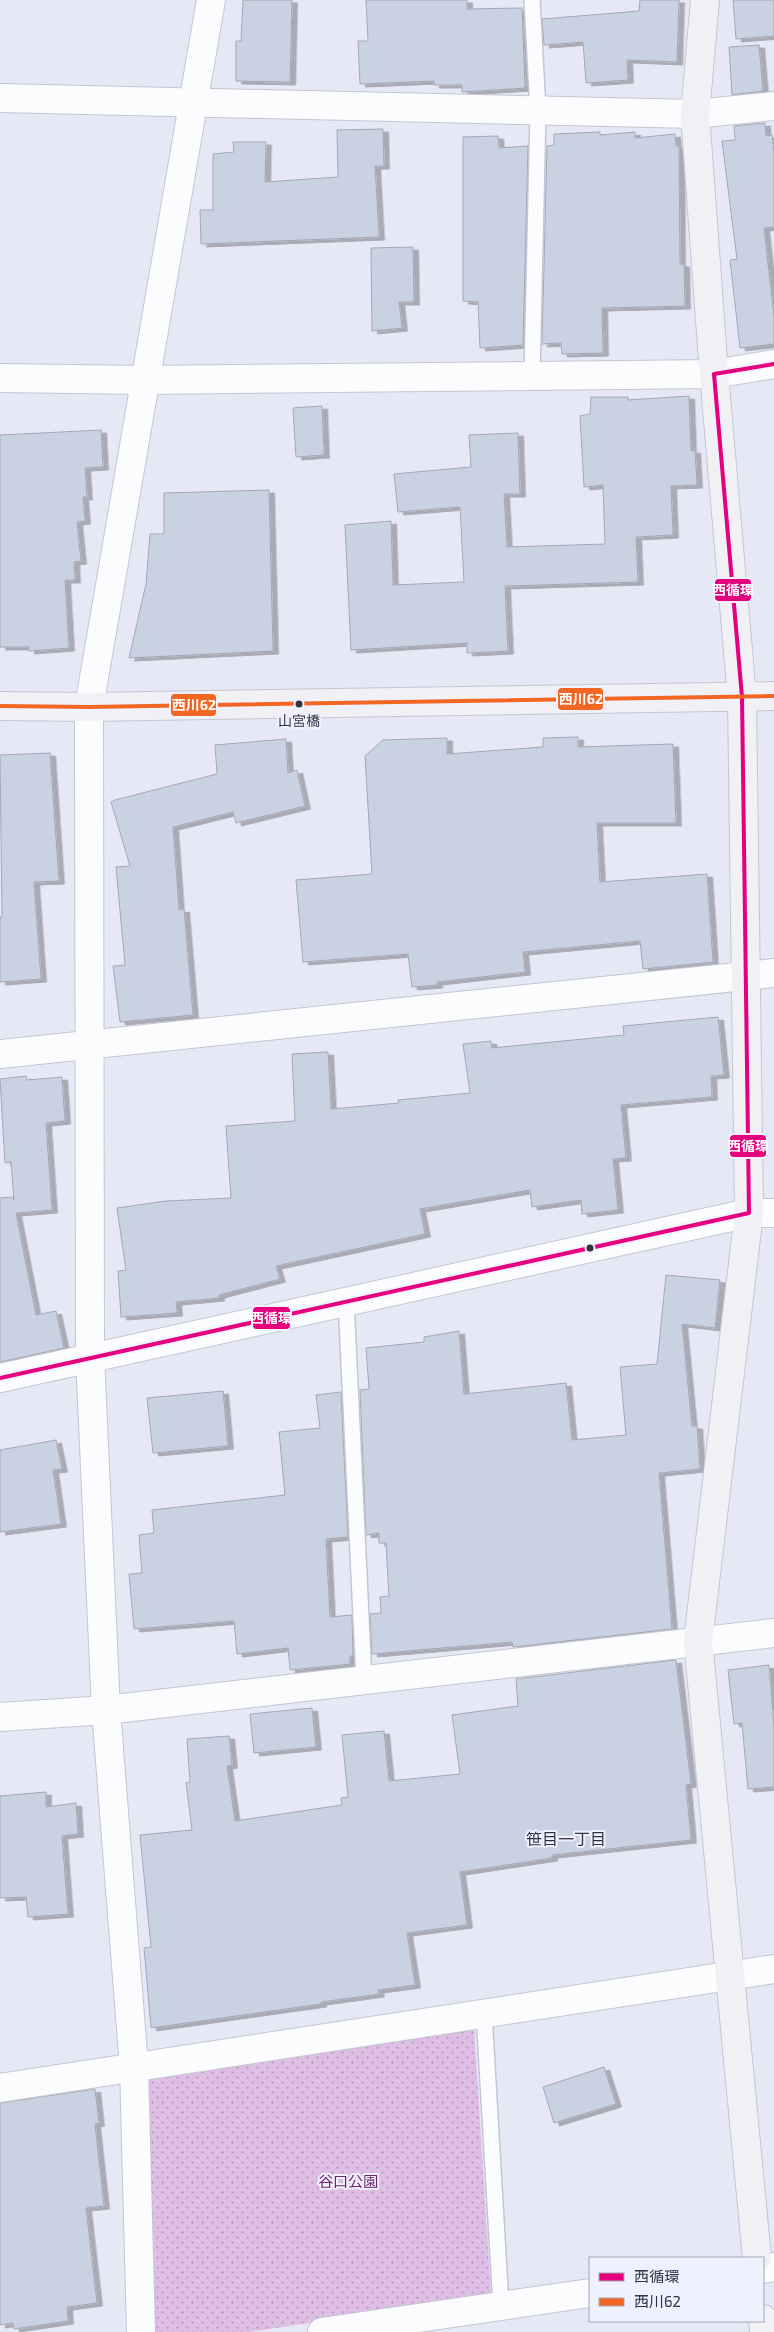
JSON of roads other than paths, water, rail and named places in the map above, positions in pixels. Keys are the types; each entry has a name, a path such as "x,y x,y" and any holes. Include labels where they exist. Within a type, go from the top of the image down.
{"street":[{"path":"141,2332 134,2067 106,1710 90,1357 89,707 211,0"},
{"path":"705,0 695,114 714,374 742,697 745,974 761,1213 698,1641 757,2257"},
{"path":"0,98 695,114 774,106"},
{"path":"0,378 144,380 714,374 774,364"},
{"path":"0,706 89,707 774,696"},
{"path":"0,1054 745,974 774,973"},
{"path":"0,1378 346,1300 761,1213"},
{"path":"0,1717 106,1710 774,1633"},
{"path":"0,2088 774,1969"},
{"path":"322,2332 589,2294"}],"lane":[{"path":"532,0 538,110 532,376"},
{"path":"346,1300 364,1680"},
{"path":"484,2013 501,2306"}],"place":[{"name":"山宮橋","path":"299,704"}],"district":[{"name":"笹目一丁目","path":"566,1838"}],"park label":[{"name":"谷口公園","path":"348,2181"}]}
